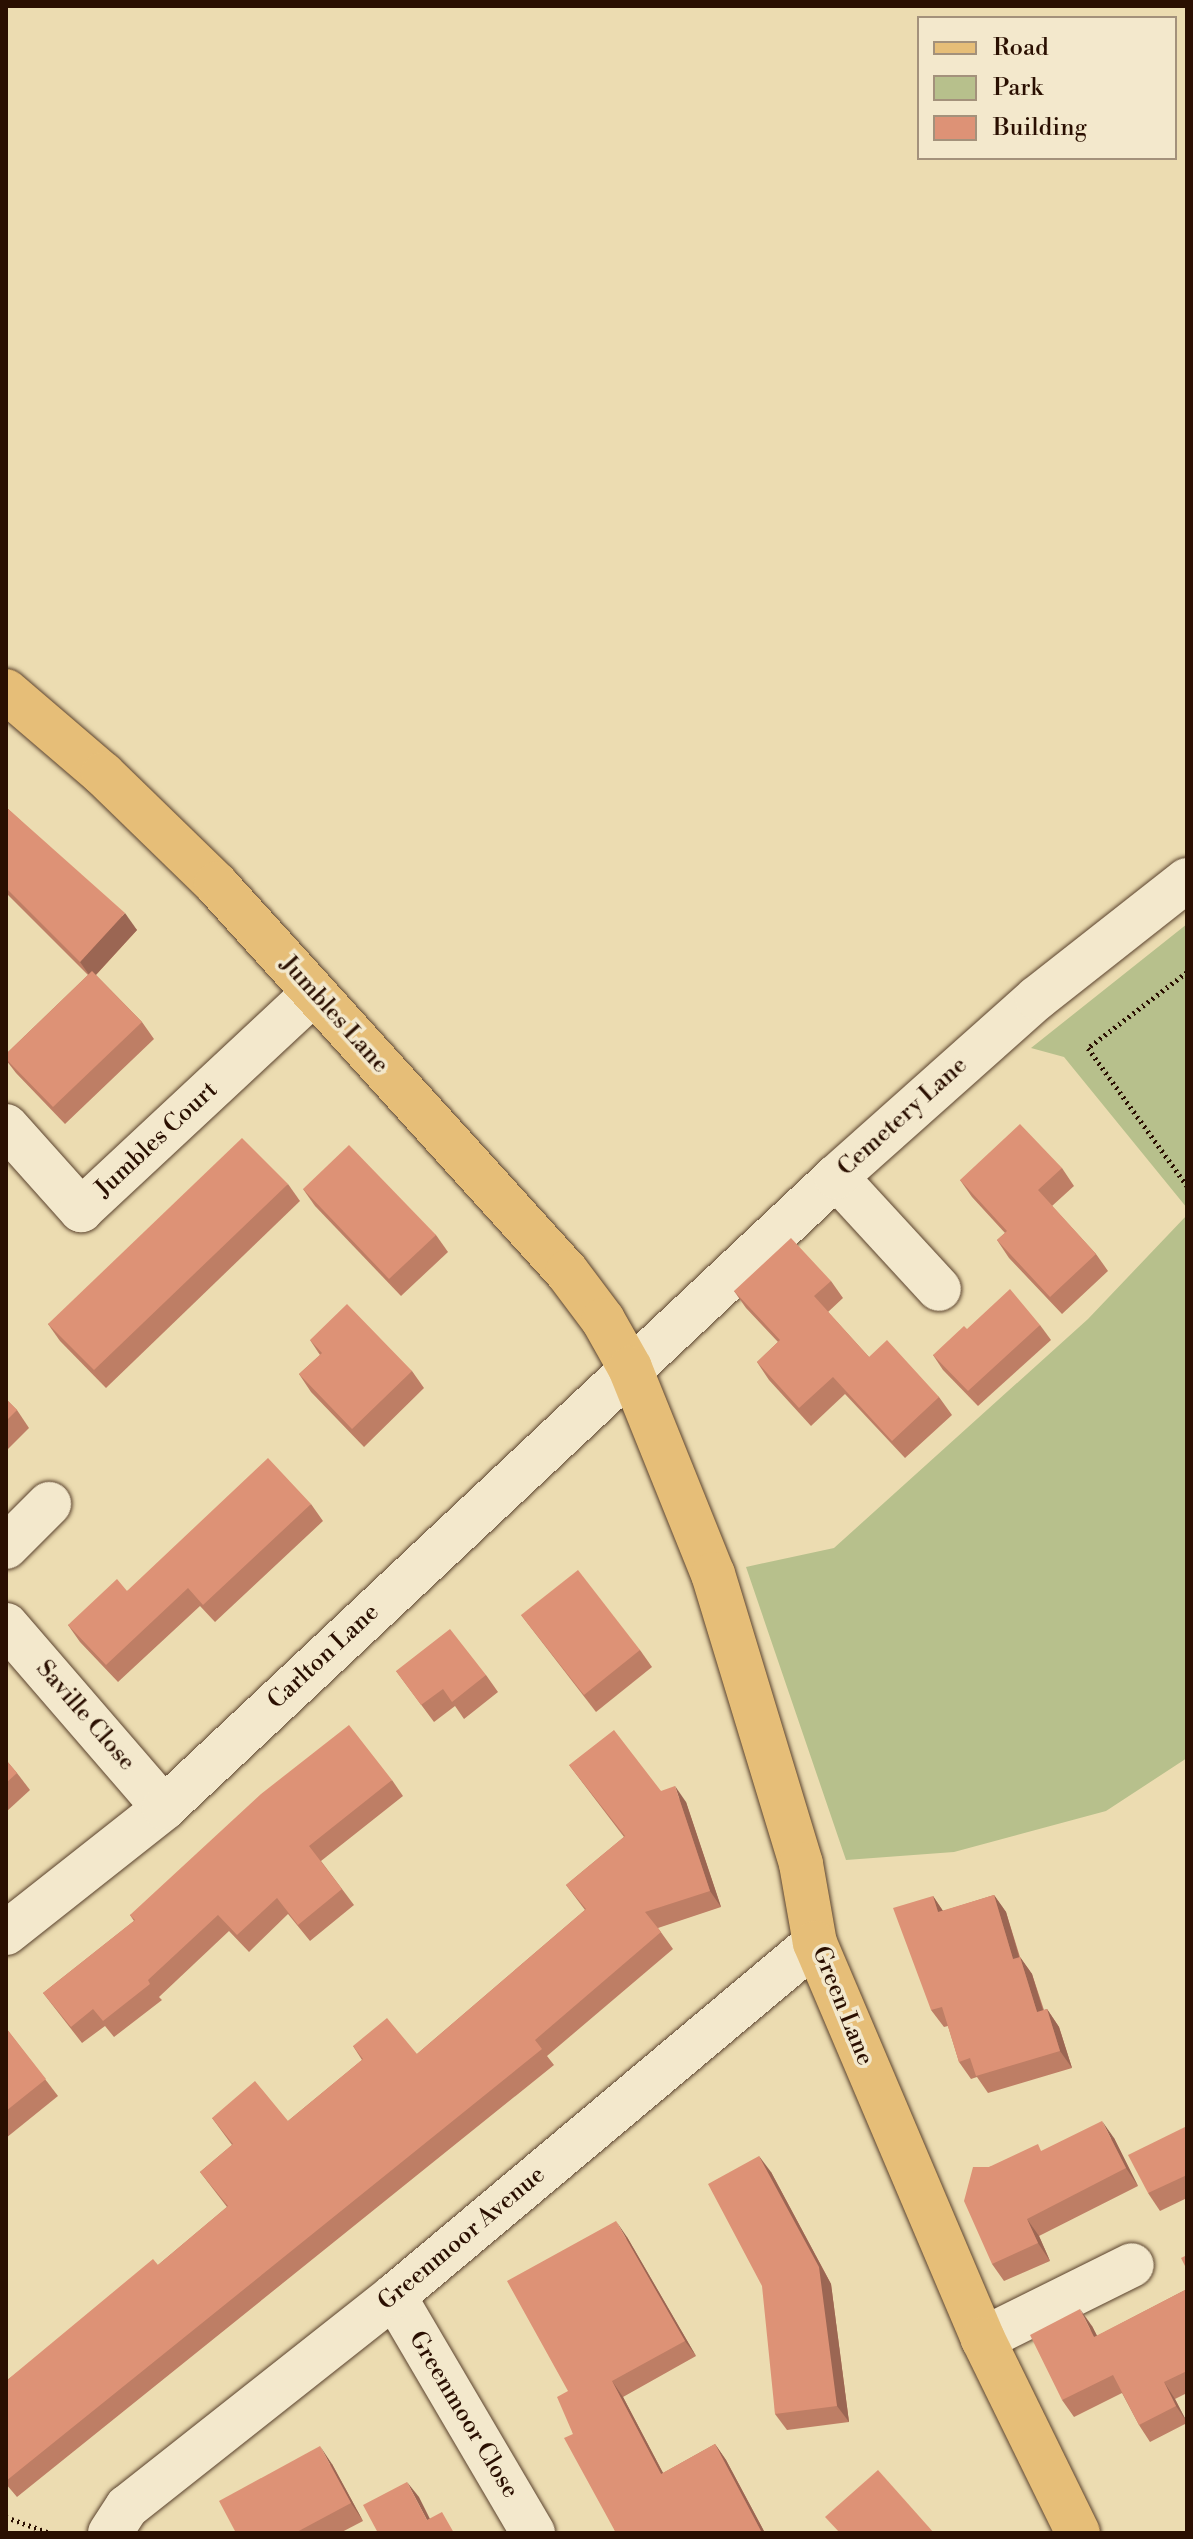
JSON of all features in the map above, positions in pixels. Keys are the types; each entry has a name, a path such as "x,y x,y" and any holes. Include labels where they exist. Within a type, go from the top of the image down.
{"main road":[{"name":"Jumbles Lane","path":"6,691 103,774 216,884 567,1272 630,1368"},
{"name":"Green Lane","path":"630,1368 713,1574 801,1864 815,1943 983,2339 1078,2533"}],"street":[{"name":"Cemetery Lane","path":"630,1368 836,1177 1037,998 1187,880"},
{"name":"Jumbles Court","path":"6,1126 81,1210 314,993"},
{"path":"836,1177 939,1289"},
{"name":"Carlton Lane","path":"6,1933 164,1808 630,1368"},
{"path":"6,1547 49,1504"},
{"name":"Saville Close","path":"6,1625 164,1808"},
{"name":"Greenmoor Avenue","path":"110,2533 127,2507 394,2296 815,1943"},
{"path":"983,2339 1132,2265"},
{"name":"Greenmoor Close","path":"394,2296 533,2533"}],"path":[{"path":"1187,972 1088,1048 1187,1186"},
{"path":"6,2517 50,2533"}],"green space":[{"path":"1187,924 1187,1208 1064,1057 1031,1048"},
{"path":"1187,1215 1187,1758 1106,1811 954,1852 846,1860 746,1567 834,1548 1088,1319"}],"building":[{"path":"6,807 125,913 80,962 6,888"},
{"path":"92,971 142,1022 53,1107 6,1059 6,1054"},
{"path":"1020,1124 1062,1168 1038,1190 1096,1254 1050,1297 997,1240 1007,1231 960,1180"},
{"path":"242,1138 288,1184 94,1370 48,1324"},
{"path":"349,1145 436,1235 389,1279 303,1189"},
{"path":"791,1238 831,1281 814,1296 869,1357 887,1340 939,1397 892,1441 833,1377 799,1408 757,1362 780,1340 734,1291"},
{"path":"1010,1289 1040,1325 968,1391 933,1355"},
{"path":"347,1304 412,1371 352,1429 299,1374 322,1353 310,1340"},
{"path":"6,1399 17,1410 6,1421"},
{"path":"268,1458 311,1504 203,1605 188,1588 106,1665 68,1625 117,1579 127,1591"},
{"path":"578,1570 640,1650 584,1695 521,1615"},
{"path":"450,1629 486,1675 452,1702 443,1689 421,1705 396,1671"},
{"path":"349,1725 392,1780 309,1846 342,1889 298,1925 277,1898 237,1935 218,1915 148,1980 150,1984 103,2021 93,2009 71,2027 43,1993 135,1920 130,1915 261,1794"},
{"path":"614,1730 661,1791 675,1786 710,1891 645,1912 661,1932 535,2040 542,2049 6,2481 6,2381 153,2259 158,2265 228,2206 200,2172 233,2144 212,2118 255,2081 288,2121 363,2059 353,2046 387,2018 417,2054 586,1909 566,1885 625,1836 569,1765"},
{"path":"6,1760 17,1773 6,1783"},
{"path":"994,1895 1013,1959 1020,1957 1037,2012 1047,2009 1060,2051 976,2076 970,2058 959,2062 942,2007 931,2010 893,1908 933,1896 938,1912"},
{"path":"6,2028 46,2079 6,2111"},
{"path":"1102,2121 1126,2168 1027,2219 1038,2243 992,2264 964,2201 973,2167 989,2167 1038,2144 1041,2151"},
{"path":"1187,2126 1187,2175 1148,2193 1128,2155"},
{"path":"759,2156 819,2267 837,2406 775,2414 762,2286 708,2184"},
{"path":"616,2221 685,2341 612,2381 661,2474 715,2444 762,2533 616,2533 564,2438 573,2434 557,2397 568,2391 507,2281"},
{"path":"1187,2255 1187,2270 1181,2258"},
{"path":"1187,2289 1187,2371 1164,2382 1176,2406 1139,2425 1113,2375 1062,2400 1030,2335 1080,2309 1094,2337"},
{"path":"320,2446 351,2503 295,2533 236,2533 219,2501"},
{"path":"878,2470 934,2533 840,2533 825,2517"},
{"path":"407,2482 427,2520 442,2512 454,2533 378,2533 363,2505"}]}
